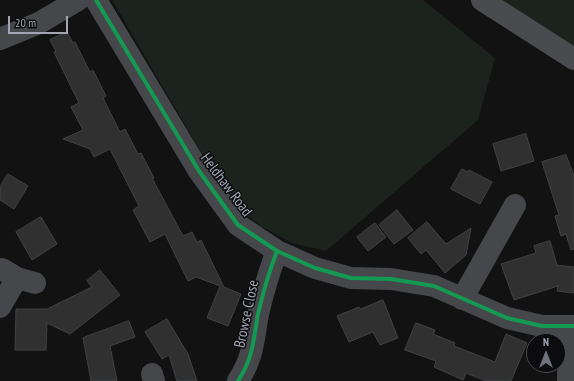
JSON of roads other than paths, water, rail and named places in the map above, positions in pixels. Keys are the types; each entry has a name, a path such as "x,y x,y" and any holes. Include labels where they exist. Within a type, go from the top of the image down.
{"street":[{"path":"0,39 39,23 78,0"},
{"name":"Heldhaw Road","path":"96,0 199,171 238,225 277,251 315,268 351,278 391,279 434,286 507,318 542,326 572,326"},
{"path":"482,0 574,60"},
{"path":"462,299 516,205"},
{"name":"Browse Close","path":"238,381 248,366 254,344 266,278 277,251"},
{"path":"0,307 18,277"},
{"path":"568,381 572,326"}]}
